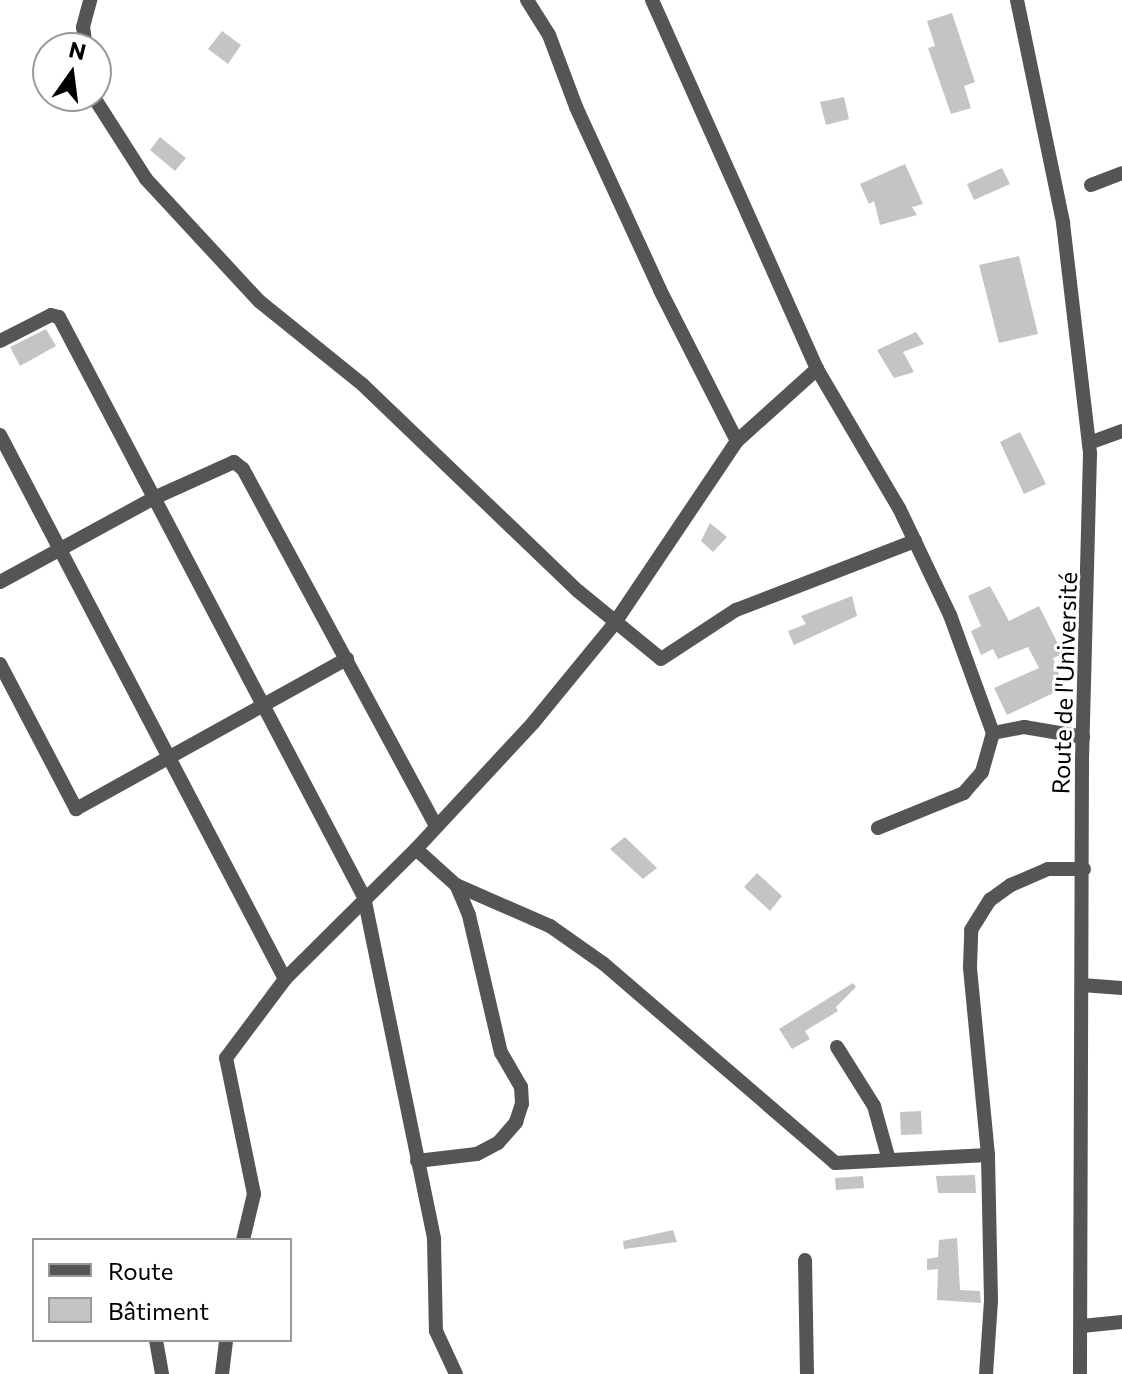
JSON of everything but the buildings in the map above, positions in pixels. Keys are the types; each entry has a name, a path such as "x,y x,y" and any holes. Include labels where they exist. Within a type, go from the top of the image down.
{"street":[{"path":"84,32 90,0"},
{"path":"527,0 549,35 576,107 653,276 737,441"},
{"path":"652,0 817,369 915,541 950,615 993,733 982,772 964,793 878,828"},
{"name":"Route de l'Université","path":"1017,0 1063,223 1089,443 1083,737 1080,1374"},
{"path":"103,112 146,179 259,301 363,385 614,624 661,659 736,610 915,541"},
{"path":"1091,185 1122,173"},
{"path":"0,341 51,315 59,317 364,897 434,1239 436,1331 456,1374"},
{"path":"243,1238 254,1194 226,1058 285,979 364,897 416,849 435,824 533,723 614,624 737,441 817,369"},
{"path":"1089,443 1122,431"},
{"path":"0,435 285,979"},
{"path":"0,582 154,498 223,464 234,462 243,469 435,824"},
{"path":"0,664 76,809 347,659"},
{"path":"993,733 1024,727 1083,737"},
{"path":"416,849 456,885 550,926 604,964 819,1153 835,1163 988,1155"},
{"path":"986,1374 991,1300 988,1155 970,967 971,930 990,900 1011,885 1048,869 1084,869"},
{"path":"417,1161 477,1154 498,1143 516,1122 522,1104 521,1087 501,1053 469,915 456,885"},
{"path":"1082,985 1122,988"},
{"path":"837,1047 874,1106 889,1160"},
{"path":"805,1260 807,1374"},
{"path":"1082,1326 1122,1322"},
{"path":"156,1342 162,1374"},
{"path":"222,1374 226,1342"}]}
